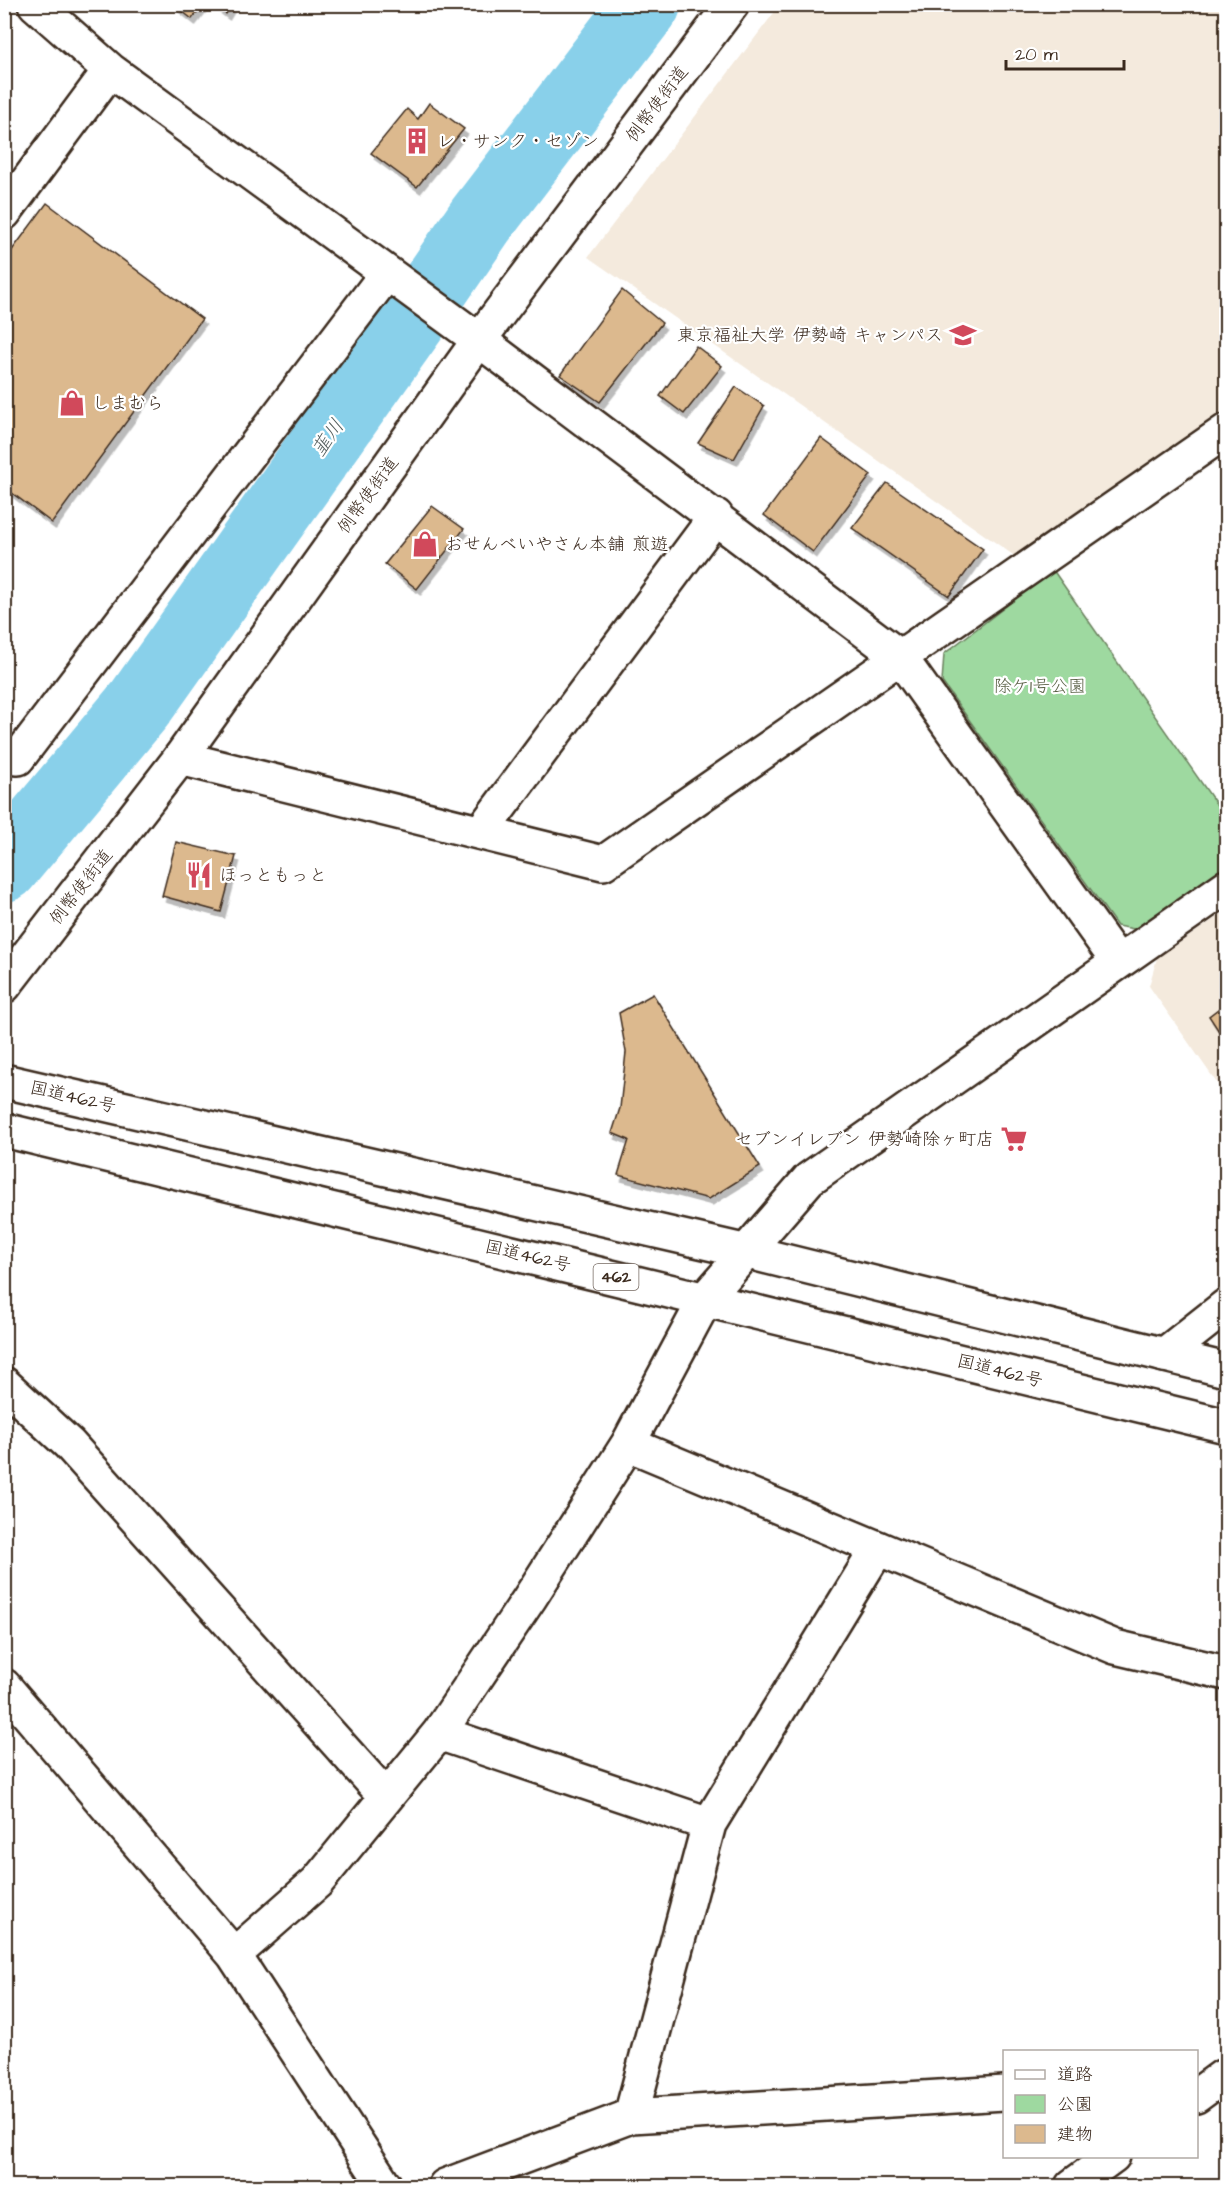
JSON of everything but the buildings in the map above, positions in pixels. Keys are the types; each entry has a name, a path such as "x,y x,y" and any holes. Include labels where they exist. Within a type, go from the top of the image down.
{"main road":[{"path":"35,4 110,70 716,516 900,657 1118,962"},
{"name":"例幣使街道","path":"4,986 180,758 479,340 732,4"},
{"path":"4,213 110,70"},
{"path":"4,757 18,758 387,273"},
{"path":"180,758 603,862 1227,431"},
{"path":"481,832 716,516"},
{"path":"234,1955 317,1882 439,1733 529,1599 628,1444 706,1298 748,1252 808,1179 1227,887"},
{"name":"国道462号","path":"4,1081 748,1252 1227,1370"},
{"name":"国道462号","path":"4,1130 706,1298 1227,1426"},
{"path":"1164,1355 1227,1306"},
{"path":"4,1384 69,1444 386,1797"},
{"path":"628,1444 1115,1647 1227,1673"},
{"path":"630,2116 709,1824 878,1548"},
{"path":"4,1686 234,1955 385,2187"},
{"path":"439,1733 709,1824"},
{"path":"445,2187 630,2116 1003,2093"},
{"path":"1072,2187 1112,2158"}],"shaded area":[{"name":"東京福祉大学 伊勢崎 キャンパス","path":"780,5 1226,5 1226,412 1016,557 588,257"},
{"path":"1226,911 1226,1096 1149,986 1157,958"}],"green space":[{"name":"除ケ1号公園","path":"1053,570 1226,818 1226,867 1140,930 1117,926 942,682 944,654"}],"waterway":[{"name":"韮川","path":"4,867 140,704 481,220 646,4"}],"place":[{"name":"レ・サンク・セゾン","path":"417,141"},
{"name":"東京福祉大学 伊勢崎 キャンパス","path":"963,335"},
{"name":"しまむら","path":"72,403"},
{"name":"おせんベいやさん本舗 煎遊","path":"425,544"},
{"name":"ほっともっと","path":"199,875"},
{"name":"セブンイレブン 伊勢崎除ヶ町店","path":"1014,1139"}]}
